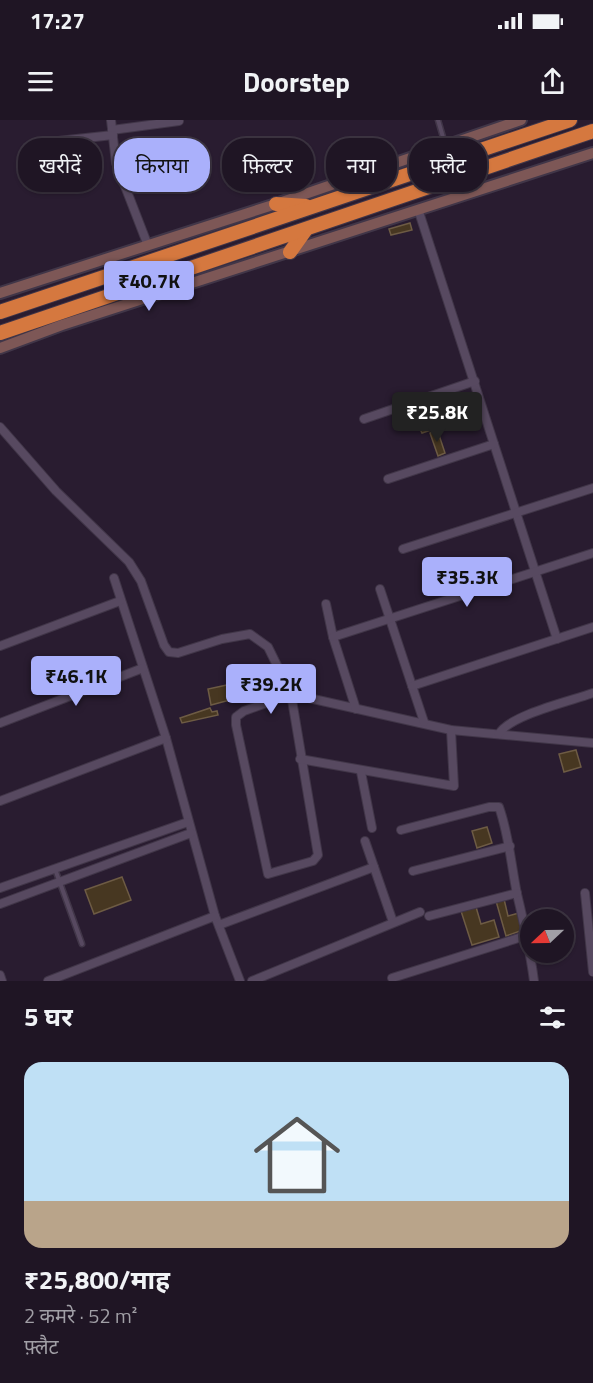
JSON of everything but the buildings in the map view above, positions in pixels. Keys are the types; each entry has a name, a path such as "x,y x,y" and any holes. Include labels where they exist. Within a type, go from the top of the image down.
{"highway":[{"path":"0,312 570,120"},
{"path":"0,333 593,131"},
{"path":"276,204 314,206"},
{"path":"290,252 305,231"}],"street":[{"path":"111,120 116,163 147,243"},
{"path":"466,138 520,120"},
{"path":"72,138 179,121"},
{"path":"0,348 62,325 593,153"},
{"path":"0,293 147,243 276,204 409,158"},
{"path":"418,209 537,571 557,639"},
{"path":"364,419 475,381"},
{"path":"0,427 56,490 129,561 141,581 164,645 169,652 178,653 222,639 250,634 268,647 291,694 300,759 318,855 313,861 268,874 240,748 236,717 244,711 291,694 424,722 451,730 593,743"},
{"path":"388,479 494,444"},
{"path":"403,549 518,514 593,488"},
{"path":"333,637 391,621 593,553"},
{"path":"114,578 166,738 190,833 215,916 240,981"},
{"path":"380,589 424,722"},
{"path":"0,646 120,601"},
{"path":"326,604 333,637 356,708"},
{"path":"412,686 593,627"},
{"path":"0,723 142,668"},
{"path":"499,735 503,727 518,719 593,693"},
{"path":"300,759 361,772 454,786 451,730"},
{"path":"0,801 166,738"},
{"path":"361,772 372,828"},
{"path":"401,830 494,806 499,807 510,846 521,909"},
{"path":"0,888 188,822"},
{"path":"0,904 190,833"},
{"path":"365,841 393,922"},
{"path":"413,871 510,846"},
{"path":"219,925 374,867"},
{"path":"429,916 517,892"},
{"path":"585,893 593,972"},
{"path":"252,981 420,912"},
{"path":"48,981 215,916"},
{"path":"392,978 520,938"},
{"path":"532,963 534,981"},
{"path":"0,975 2,981"}],"lane":[{"path":"438,120 443,138"},
{"path":"55,868 82,944"}]}
